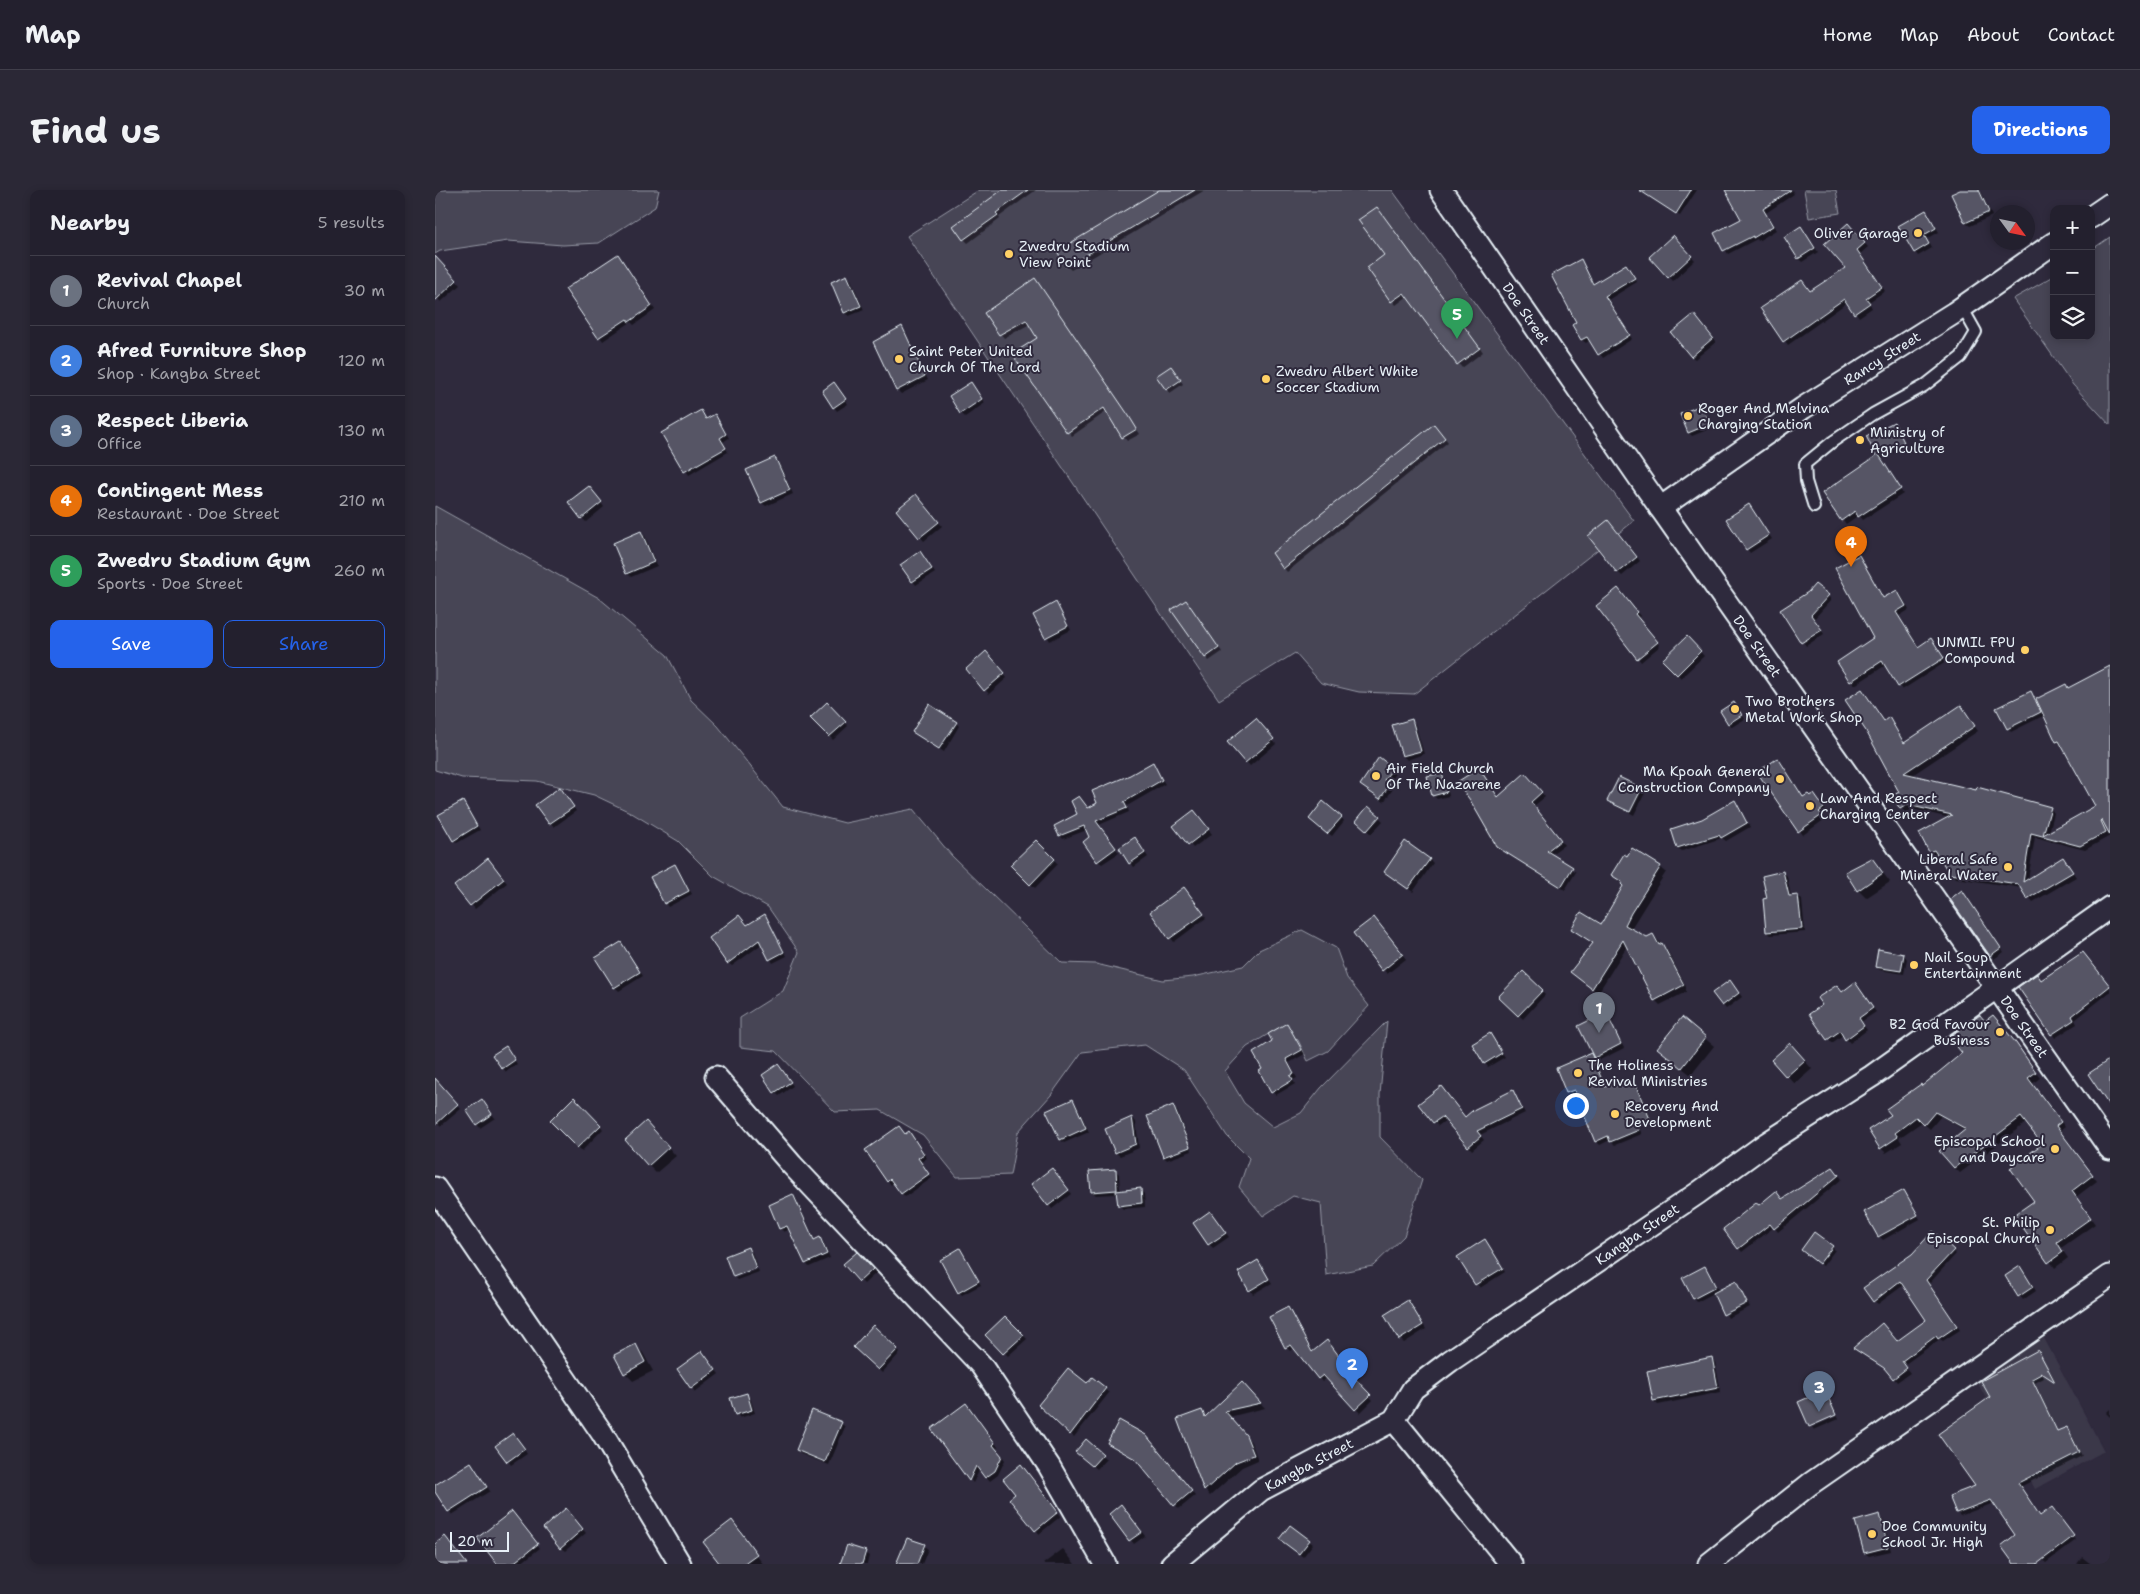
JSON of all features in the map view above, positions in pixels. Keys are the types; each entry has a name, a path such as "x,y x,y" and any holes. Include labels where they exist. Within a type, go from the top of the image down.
{"street":[{"name":"Doe Street","path":"1441,190 1660,508 2110,1149"},
{"path":"2095,214 2110,204"},
{"name":"Rancy Street","path":"1660,508 1803,408 1962,307 2050,246"},
{"name":"Kangba Street","path":"1172,1564 1261,1490 1394,1420 1413,1389 1450,1361 1698,1193 1767,1143 1872,1076 2110,907"},
{"path":"716,1077 791,1165 981,1365 1049,1466 1105,1564"},
{"path":"435,1188 602,1433 680,1564"},
{"path":"1709,1564 1810,1484 2110,1276"},
{"path":"1394,1420 1511,1564"}],"lane":[{"path":"1814,506 1806,481 1805,464 1831,442 1873,414 1924,386 1961,357 1976,332 1962,307"}],"shaded area":[{"path":"435,190 659,190 655,207 599,243 563,245 508,241 440,251 435,254"},
{"name":"Zwedru Albert White Soccer Stadium","path":"979,190 1392,190 1634,521 1414,694 1359,692 1321,683 1295,653 1219,700 907,236"},
{"path":"1804,190 1836,190 1840,213 1809,218"},
{"path":"2110,237 2110,425 2073,385 2013,299 2050,278 2050,340 2095,340 2095,247"},
{"path":"435,506 599,598 667,655 691,700 718,726 783,807 845,823 913,809 952,856 1062,963 1096,964 1163,980 1193,977 1243,966 1259,950 1302,930 1336,948 1347,978 1369,1006 1328,1051 1308,1061 1298,1040 1280,1027 1247,1047 1225,1071 1244,1103 1273,1127 1301,1113 1321,1088 1387,1021 1380,1094 1380,1137 1422,1180 1404,1236 1373,1266 1326,1275 1321,1203 1293,1196 1263,1216 1239,1187 1249,1158 1227,1136 1184,1070 1145,1045 1082,1052 1051,1095 1018,1132 1010,1175 957,1177 923,1135 880,1110 835,1112 776,1051 740,1047 740,1018 783,991 799,952 768,907 713,876 678,841 630,812 594,795 537,781 462,778 435,770"},
{"path":"2044,1338 2104,1451 2035,1489 1976,1380"}],"building":[{"path":"1002,190 1028,190 996,213 998,215 963,240 953,226"},
{"path":"1159,190 1195,190 1066,267 1057,251"},
{"path":"1639,190 1691,190 1676,214"},
{"path":"1725,190 1791,190 1763,209 1773,226 1753,238 1753,236 1723,251 1714,233 1741,219"},
{"path":"1960,190 1979,190 1989,212 1965,223 1951,194"},
{"path":"1377,207 1480,348 1457,365 1404,293 1391,302 1367,268 1384,255 1358,220"},
{"path":"1926,210 1936,228 1924,235 1929,244 1914,253 1898,226"},
{"path":"1848,223 1865,243 1857,250 1882,287 1866,298 1870,303 1854,314 1844,299 1783,342 1760,308 1802,280 1810,291 1845,268 1824,244"},
{"path":"1801,226 1815,248 1798,259 1784,237"},
{"path":"1673,235 1692,256 1668,278 1649,257"},
{"path":"618,254 652,306 629,322 627,319 598,338 565,289"},
{"path":"435,256 457,280 435,301"},
{"path":"1581,259 1593,284 1626,264 1635,278 1605,296 1630,335 1598,355 1587,337 1581,340 1572,325 1576,322 1551,275"},
{"path":"847,275 861,306 844,313 831,282"},
{"path":"1035,278 1137,429 1122,438 1104,408 1067,433 1012,354 1037,338 1026,320 999,335 984,313"},
{"path":"1694,314 1713,338 1691,357 1671,333"},
{"name":"Saint Peter United Church Of The Lord","path":"902,326 925,376 896,391 873,342"},
{"path":"1171,366 1181,380 1166,390 1156,376"},
{"path":"834,382 846,399 833,408 822,391"},
{"path":"971,382 982,399 960,414 949,396"},
{"path":"1701,405 1710,424 1688,433 1680,414"},
{"path":"701,410 706,419 715,414 726,434 720,438 726,448 684,472 661,433"},
{"path":"1894,422 1904,442 1879,455 1901,489 1858,517 1855,511 1841,521 1822,493 1876,456 1866,436"},
{"path":"1434,424 1445,438 1283,569 1272,553"},
{"path":"775,457 790,490 761,503 746,470"},
{"path":"589,486 602,502 581,519 568,502"},
{"path":"916,494 939,522 919,538 896,510"},
{"path":"1749,504 1769,535 1746,550 1726,519"},
{"path":"1608,520 1637,557 1617,573 1588,536"},
{"path":"641,531 654,562 626,574 613,543"},
{"path":"920,551 932,569 912,582 900,565"},
{"path":"1859,555 1883,598 1897,590 1906,606 1896,612 1918,647 1931,638 1944,658 1898,687 1882,661 1850,682 1837,662 1873,638 1835,568"},
{"path":"1815,584 1829,595 1811,615 1822,630 1801,643 1780,610 1808,592"},
{"path":"1618,588 1637,612 1635,614 1658,642 1637,659 1596,606"},
{"path":"1186,600 1219,648 1205,658 1171,610"},
{"path":"1056,602 1068,626 1045,638 1033,615"},
{"path":"1687,636 1701,651 1677,675 1662,660"},
{"path":"986,651 1005,673 984,691 966,669"},
{"path":"2110,666 2110,835 2102,820 2106,832 2080,846 2031,833 2023,882 2063,857 2073,872 2027,899 2018,884 1950,874 1934,850 1929,852 1919,833 1952,815 1907,805 1900,809 1892,796 1899,792 1866,731 1845,700 1862,689 1884,721 1889,717 1904,743 1961,705 1975,726 1904,773 1976,790 1977,787 2051,807 2043,835 2095,806 2059,741 2056,742 2036,699 2066,684 2068,688"},
{"path":"2031,691 2041,712 2007,729 1996,708"},
{"path":"827,702 846,722 829,737 810,718"},
{"path":"1734,702 1742,715 1728,724 1720,711"},
{"path":"929,704 957,722 939,749 912,732"},
{"path":"1256,718 1274,739 1245,763 1227,742"},
{"path":"1412,719 1421,751 1402,756 1392,725"},
{"name":"Air Field Church Of The Nazarene","path":"1379,757 1393,768 1384,780 1390,784 1380,799 1360,785"},
{"path":"1778,758 1803,797 1808,794 1810,796 1814,794 1824,808 1819,812 1822,815 1798,832 1757,772"},
{"path":"1153,762 1162,780 1124,802 1127,808 1096,821 1116,848 1097,862 1083,842 1089,837 1084,826 1059,836 1054,826 1077,814 1071,801 1079,796 1088,808 1097,803 1092,791 1130,775"},
{"path":"1479,768 1498,797 1525,773 1542,792 1531,802 1561,840 1547,851 1573,867 1561,887 1497,847 1470,800 1457,782"},
{"path":"1442,773 1447,792 1432,796 1427,776"},
{"path":"1619,777 1642,788 1630,812 1607,801"},
{"path":"560,787 574,807 549,824 535,805"},
{"path":"1735,800 1747,823 1721,838 1719,835 1677,848 1671,829 1702,819"},
{"path":"463,801 477,826 453,841 438,815"},
{"path":"1323,801 1342,817 1327,834 1309,819"},
{"path":"1368,806 1380,816 1367,831 1356,821"},
{"path":"1194,810 1209,829 1188,845 1173,826"},
{"path":"1135,837 1145,853 1129,864 1119,848"},
{"path":"1036,840 1055,859 1030,885 1010,865"},
{"path":"1405,841 1430,859 1408,889 1384,872"},
{"path":"1632,848 1661,866 1625,925 1647,937 1653,934 1659,945 1662,943 1684,985 1654,1001 1623,940 1592,989 1570,972 1593,943 1571,929 1581,912 1601,924 1623,886 1622,882 1611,875 1624,854 1627,856"},
{"path":"488,858 504,879 470,906 454,886"},
{"path":"1872,858 1883,873 1857,891 1845,872"},
{"path":"675,864 689,891 664,904 650,877"},
{"path":"1783,871 1789,896 1798,895 1802,929 1766,932 1763,899 1767,898 1762,876"},
{"path":"1184,887 1204,914 1169,939 1150,912"},
{"path":"1962,890 2001,948 1990,956 1950,899"},
{"path":"765,914 784,952 769,960 759,940 727,964 709,938 739,915 747,925"},
{"path":"1374,917 1403,954 1382,971 1353,933"},
{"path":"621,942 640,972 614,988 595,958"},
{"path":"1878,949 1904,954 1901,971 1875,967"},
{"path":"2083,952 2110,986 2072,1016 2074,1020 2051,1035 2018,987 2037,974 2041,980"},
{"path":"1523,971 1543,990 1518,1016 1498,997"},
{"path":"1730,980 1739,993 1722,1006 1712,993"},
{"path":"1855,982 1873,1008 1859,1018 1864,1026 1845,1040 1840,1031 1827,1040 1809,1014 1822,1005 1817,998 1837,985 1842,992"},
{"path":"1606,1012 1621,1044 1594,1058 1578,1026"},
{"path":"1980,1015 1985,1021 1993,1015 2016,1043 2036,1072 2028,1078 2061,1122 2056,1126 2093,1175 2072,1191 2091,1218 2057,1242 2063,1252 2048,1263 2014,1215 2034,1201 2010,1168 2042,1144 2021,1117 1954,1168 1939,1151 1966,1129 1935,1112 1924,1125 1916,1117 1895,1133 1898,1137 1880,1149 1868,1130 1891,1115 1886,1109 1921,1084 1922,1086 1962,1053 1949,1037"},
{"path":"1682,1017 1706,1037 1682,1068 1657,1048"},
{"path":"1287,1023 1302,1050 1286,1059 1294,1074 1290,1076 1293,1080 1271,1093 1259,1071 1262,1069 1253,1053 1272,1041 1268,1034"},
{"path":"1490,1033 1502,1053 1484,1064 1472,1044"},
{"path":"1790,1043 1805,1060 1786,1077 1771,1060"},
{"path":"506,1046 515,1060 502,1069 492,1055"},
{"path":"1591,1053 1605,1087 1615,1083 1616,1086 1633,1079 1650,1119 1636,1124 1639,1130 1610,1142 1608,1136 1595,1142 1574,1090 1566,1093 1556,1068"},
{"path":"2110,1059 2110,1107 2088,1074"},
{"path":"778,1064 791,1082 774,1093 762,1075"},
{"path":"435,1078 458,1104 435,1125"},
{"path":"1441,1086 1465,1117 1473,1110 1513,1090 1522,1109 1477,1131 1481,1136 1468,1147 1442,1117 1433,1123 1418,1104"},
{"path":"574,1097 601,1125 577,1148 550,1121"},
{"path":"482,1099 492,1114 476,1125 466,1110"},
{"path":"1073,1099 1086,1128 1060,1140 1046,1111"},
{"path":"1173,1105 1190,1147 1163,1157 1147,1116"},
{"path":"1132,1117 1136,1144 1115,1153 1105,1129"},
{"path":"646,1121 669,1147 648,1166 625,1140"},
{"path":"899,1126 905,1134 909,1131 924,1154 918,1158 929,1174 901,1194 890,1179 887,1182 865,1150"},
{"path":"1833,1167 1839,1175 1774,1229 1770,1224 1738,1249 1723,1229 1756,1203 1759,1205 1776,1191 1782,1199"},
{"path":"1052,1168 1069,1190 1048,1206 1031,1184"},
{"path":"1116,1169 1117,1190 1091,1192 1089,1171"},
{"path":"1141,1188 1142,1203 1118,1206 1116,1191"},
{"path":"1904,1190 1918,1215 1878,1237 1864,1212"},
{"path":"793,1194 814,1240 820,1237 827,1254 805,1264 787,1226 779,1229 769,1205"},
{"path":"1210,1211 1226,1233 1208,1245 1193,1223"},
{"path":"1933,1231 1954,1250 1926,1280 1957,1326 1938,1339 1936,1336 1902,1361 1907,1368 1893,1379 1884,1368 1853,1348 1882,1323 1897,1341 1926,1320 1900,1281 1873,1302 1863,1288 1912,1254"},
{"path":"1814,1232 1833,1246 1819,1264 1801,1250"},
{"path":"1485,1239 1503,1268 1475,1285 1457,1257"},
{"path":"748,1247 756,1268 733,1277 725,1256"},
{"path":"960,1248 979,1281 958,1293 940,1260"},
{"path":"857,1252 873,1269 859,1282 843,1264"},
{"path":"1258,1260 1269,1279 1249,1291 1238,1272"},
{"path":"1705,1266 1716,1287 1693,1299 1682,1278"},
{"path":"2020,1266 2033,1287 2018,1297 2005,1276"},
{"path":"1736,1281 1747,1303 1723,1315 1713,1293"},
{"path":"1408,1300 1423,1325 1399,1340 1384,1315"},
{"path":"1288,1307 1312,1352 1327,1340 1342,1360 1339,1362 1371,1395 1355,1410 1323,1375 1318,1379 1291,1345 1285,1348 1269,1317"},
{"path":"1005,1316 1024,1335 1003,1354 985,1335"},
{"path":"873,1325 898,1349 878,1370 853,1347"},
{"path":"636,1344 645,1362 624,1374 614,1355"},
{"path":"2038,1350 2055,1382 2040,1372 2041,1374 2032,1379 2057,1431 2067,1427 2079,1452 2018,1483 2040,1516 2052,1507 2074,1536 2037,1564 2014,1564 2001,1546 2015,1535 1991,1500 1956,1513 1949,1496 1975,1486 1938,1434 1990,1397 1981,1381"},
{"path":"702,1351 716,1370 691,1389 677,1369"},
{"path":"1712,1357 1718,1388 1653,1401 1647,1371"},
{"path":"1068,1368 1087,1383 1092,1377 1106,1388 1070,1435 1038,1405"},
{"path":"1242,1382 1261,1403 1225,1411 1246,1435 1254,1455 1236,1462 1204,1491 1177,1419 1202,1410 1205,1417"},
{"path":"1825,1390 1836,1415 1809,1427 1798,1402"},
{"path":"747,1393 752,1410 735,1415 730,1398"},
{"path":"966,1403 995,1443 993,1445 1002,1456 995,1471 985,1478 976,1466 969,1481 931,1429"},
{"path":"812,1410 842,1422 825,1462 796,1450"},
{"path":"1119,1420 1146,1435 1192,1491 1174,1506 1135,1459 1107,1443"},
{"path":"513,1433 525,1449 507,1462 495,1446"},
{"path":"1086,1439 1103,1454 1092,1466 1075,1452"},
{"path":"471,1462 487,1487 448,1512 435,1492 435,1485"},
{"path":"1021,1464 1058,1512 1035,1531 1009,1499 1015,1494 1003,1479"},
{"path":"1121,1504 1142,1532 1129,1541 1109,1514"},
{"path":"566,1508 583,1529 560,1549 543,1528"},
{"path":"512,1511 538,1544 512,1564 497,1564 477,1538"},
{"name":"Doe Community School Jr. High","path":"1880,1514 1888,1547 1864,1553 1855,1521"},
{"path":"732,1520 757,1554 743,1564 720,1564 703,1542"},
{"path":"1290,1525 1310,1540 1299,1554 1279,1539"},
{"path":"445,1536 467,1564 435,1564 435,1544"},
{"path":"907,1538 925,1544 917,1564 896,1564"},
{"path":"847,1545 866,1551 862,1564 840,1564"}],"place":[{"name":"Oliver Garage","path":"1918,233"},
{"name":"Zwedru Stadium View Point","path":"1009,254"},
{"name":"Zwedru Stadium Gym","path":"1457,339"},
{"name":"Saint Peter United Church Of The Lord","path":"899,359"},
{"name":"Zwedru Albert White Soccer Stadium","path":"1266,379"},
{"name":"Roger And Melvina Charging Station","path":"1688,416"},
{"name":"Ministry of Agriculture","path":"1860,440"},
{"name":"Contingent Mess","path":"1851,567"},
{"name":"UNMIL FPU Compound","path":"2025,650"},
{"name":"Two Brothers Metal Work Shop","path":"1735,709"},
{"name":"Air Field Church Of The Nazarene","path":"1376,776"},
{"name":"Ma Kpoah General Construction Company","path":"1780,779"},
{"name":"Law And Respect Charging Center","path":"1810,806"},
{"name":"Liberal Safe Mineral Water","path":"2008,867"},
{"name":"Nail Soup Entertainment","path":"1914,965"},
{"name":"B2 God Favour Business","path":"2000,1032"},
{"name":"Revival Chapel","path":"1599,1033"},
{"name":"The Holiness Revival Ministries","path":"1578,1073"},
{"name":"Recovery And Development","path":"1615,1114"},
{"name":"Episcopal School and Daycare","path":"2055,1149"},
{"name":"St. Philip Episcopal Church","path":"2050,1230"},
{"name":"Afred Furniture Shop","path":"1352,1389"},
{"name":"Respect Liberia","path":"1819,1412"},
{"name":"Doe Community School Jr. High","path":"1872,1534"}]}
